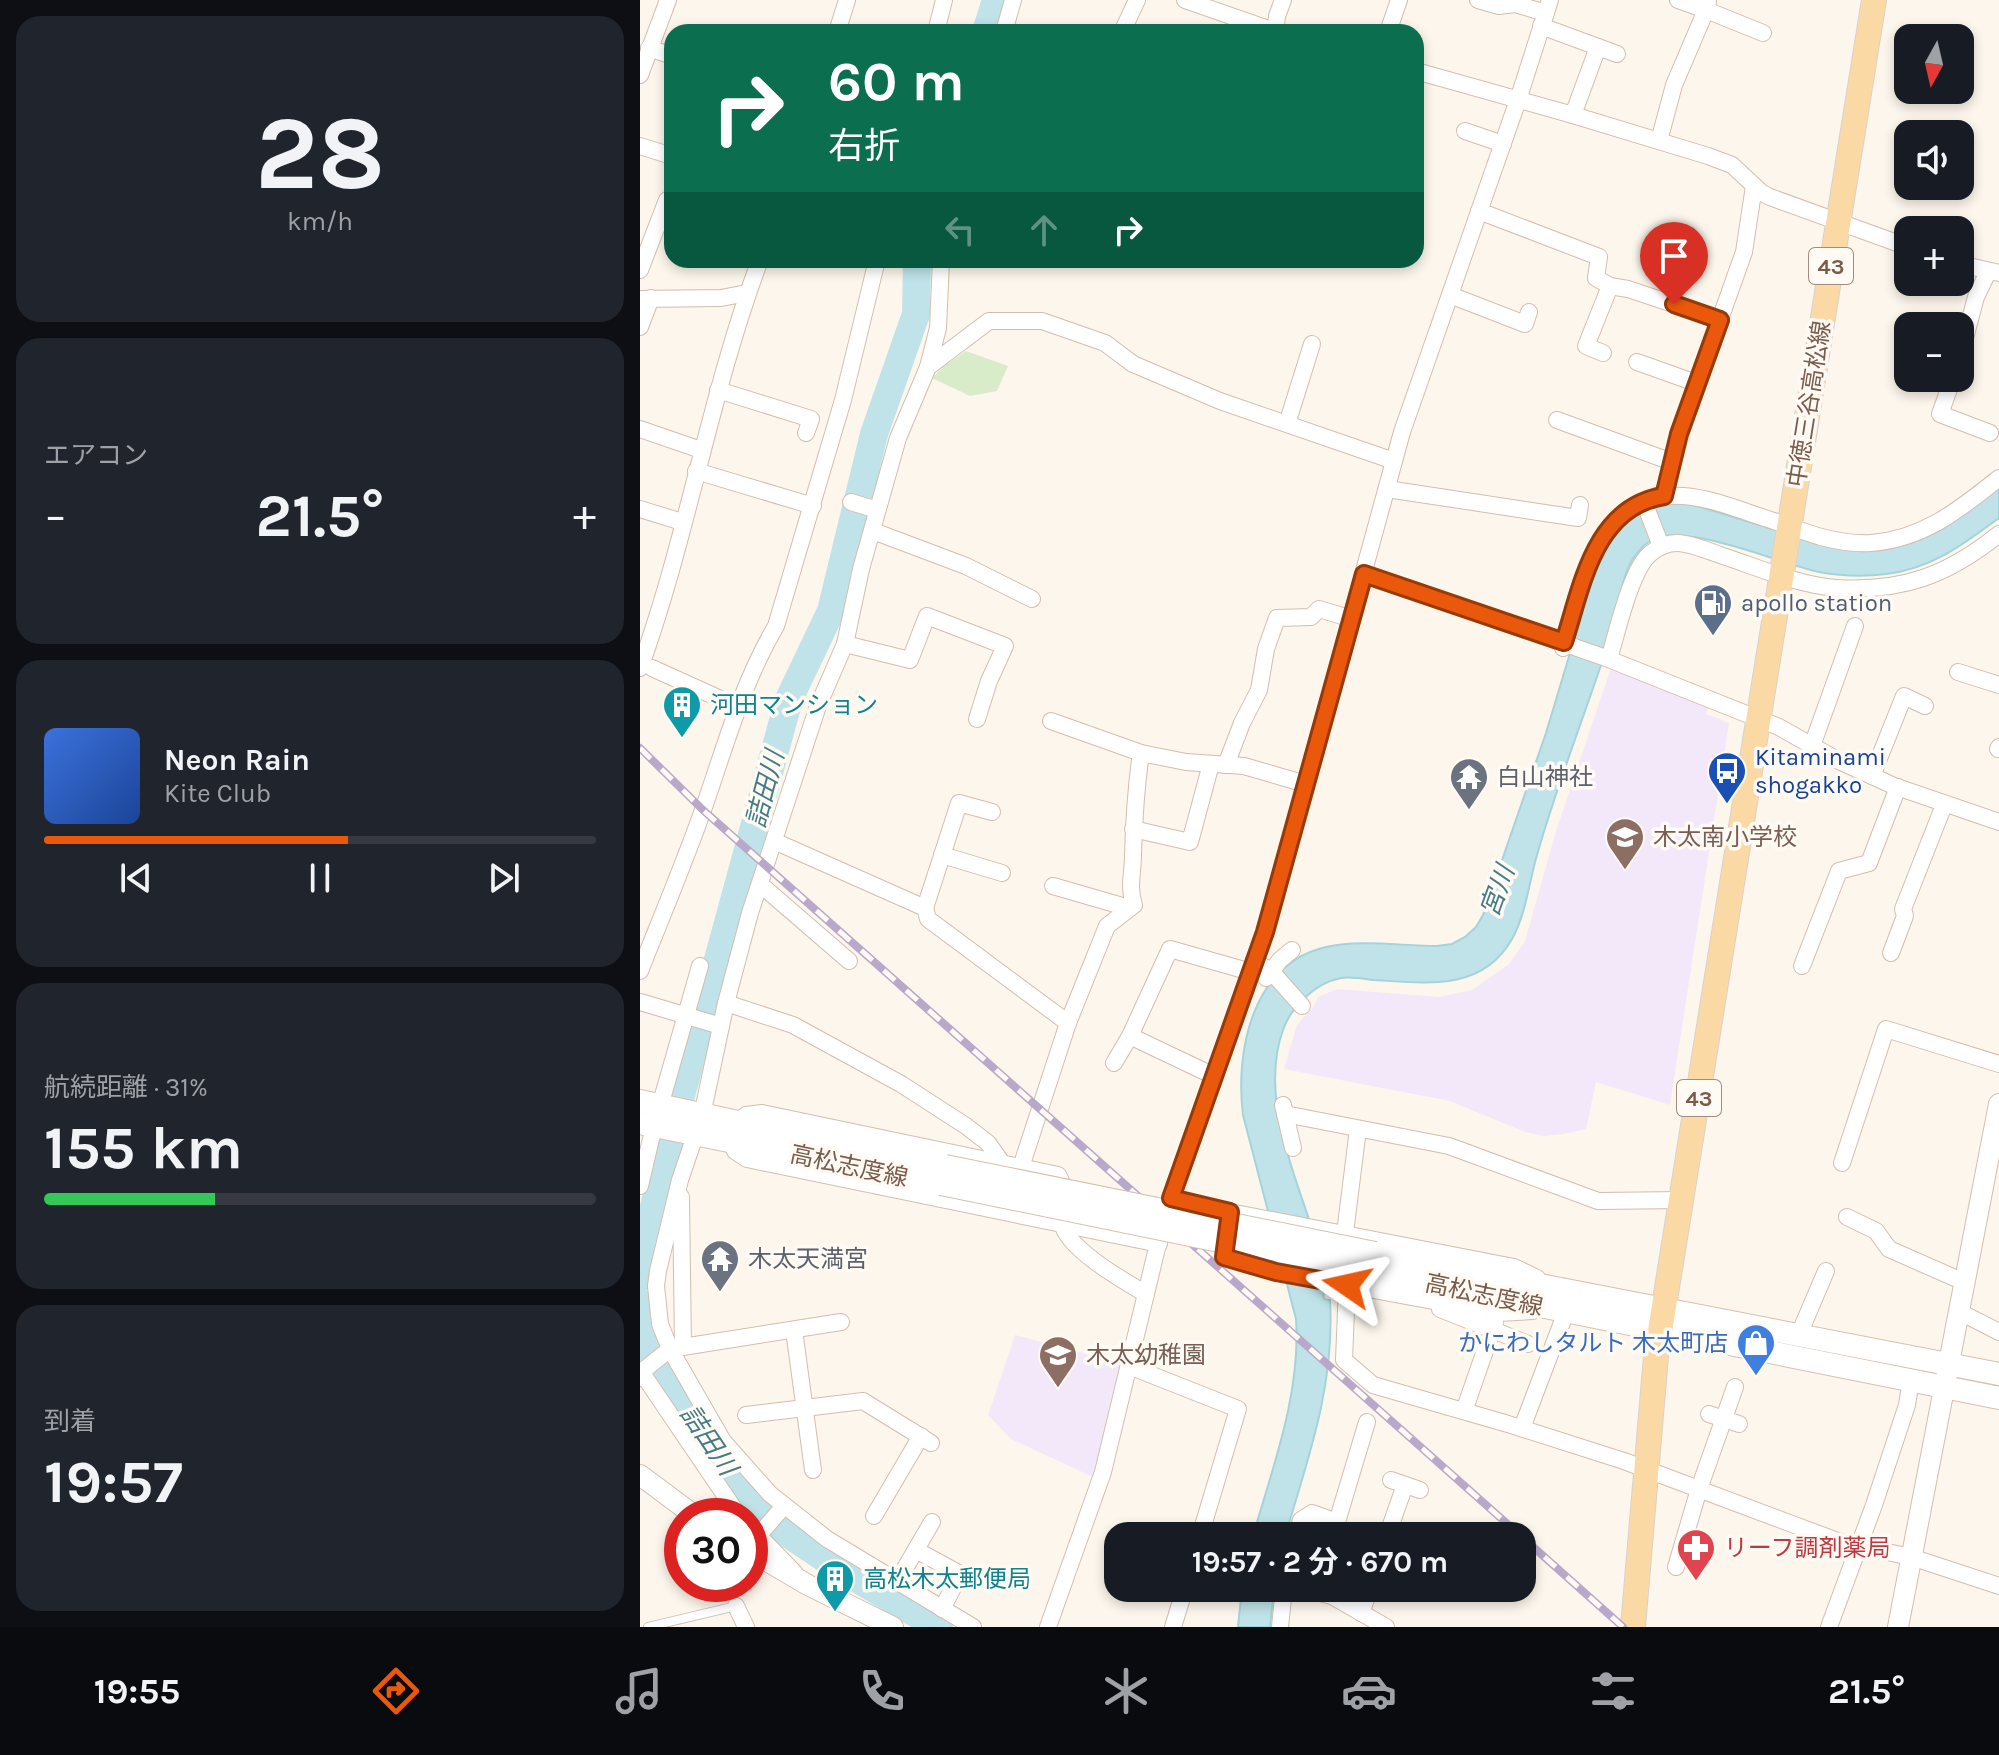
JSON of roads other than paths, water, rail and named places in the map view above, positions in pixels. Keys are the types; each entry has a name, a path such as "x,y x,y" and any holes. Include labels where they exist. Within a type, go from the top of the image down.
{"main road":[{"name":"中徳三谷高松線","path":"1782,573 1874,0"},
{"name":"43","path":"1633,1627 1662,1320 1782,573"},
{"name":"高松志度線","path":"653,1115 1373,1263 1566,1312 1801,1335 1999,1374"},
{"name":"高松志度線","path":"1373,1263 1554,1286 1662,1320 1999,1398"}],"street":[{"path":"640,75 668,0"},
{"path":"840,24 847,0"},
{"path":"938,24 944,0"},
{"path":"1006,24 1013,0"},
{"path":"1126,24 1137,0"},
{"path":"1185,0 1253,24"},
{"path":"1276,24 1283,0"},
{"path":"1391,24 1399,0"},
{"path":"1478,0 1499,6 1515,4 1546,13 1598,47 1617,54"},
{"path":"1678,0 1707,5 1763,33"},
{"path":"1659,141 1674,85 1707,5"},
{"path":"1048,1627 1103,1472 1171,1198 1214,1076 1263,972 1306,784 1394,461 1546,13"},
{"path":"1573,115 1598,47"},
{"path":"649,48 664,53"},
{"path":"1424,73 1573,115 1732,165 1770,197 1894,242"},
{"path":"1465,131 1503,144"},
{"path":"640,146 664,154"},
{"path":"1664,496 1696,383 1744,252 1754,186"},
{"path":"640,270 664,208"},
{"path":"1479,211 1599,257 1596,278 1610,286 1628,289 1721,320"},
{"path":"738,707 646,668 646,628 682,522 718,390 757,268"},
{"path":"640,971 703,810 738,707 760,654 776,626 813,506 875,268"},
{"path":"941,268 938,328 928,367 898,438 861,569 845,644 818,706 760,884 680,1180 656,1286 660,1324 723,1441 784,1506 827,1539 973,1627"},
{"path":"1972,312 1976,297 1993,273"},
{"path":"1603,353 1586,346 1610,286"},
{"path":"640,327 646,298 721,298 747,293"},
{"path":"1450,295 1525,324 1529,312"},
{"path":"928,367 989,321 1042,321 1105,343 1133,364 1220,401 1394,461"},
{"path":"1287,424 1312,344"},
{"path":"1637,362 1696,383"},
{"path":"718,390 811,419 806,433"},
{"path":"1948,392 1940,414 1990,433"},
{"path":"1557,420 1672,462"},
{"path":"640,429 701,450"},
{"path":"696,471 813,506"},
{"path":"1565,645 1590,562 1602,536 1619,517 1664,496 1696,498 1789,529 1853,543 1898,539 1935,525 1999,478"},
{"path":"1387,489 1578,518 1580,505"},
{"path":"851,502 877,510"},
{"path":"1645,504 1660,544"},
{"path":"640,509 682,522"},
{"path":"873,531 966,566 1032,599"},
{"path":"1608,658 1636,573 1645,558 1660,544 1684,543 1836,588 1868,588 1898,585 1955,566 1999,534"},
{"path":"1364,574 1608,658 1758,718 1898,787 1999,822"},
{"path":"1133,829 1190,842 1218,765 1259,690 1266,649 1277,618 1311,617 1319,609 1352,619"},
{"path":"845,644 910,660 927,616 1005,646 989,681 977,719"},
{"path":"1812,746 1855,626"},
{"path":"1958,672 1999,685"},
{"path":"1872,776 1904,696 1925,706"},
{"path":"1051,721 1141,753 1186,762 1244,766 1306,784"},
{"path":"1021,1167 1068,1023 1107,926 1134,905 1129,892 1133,804 1141,753"},
{"path":"1802,966 1839,871 1869,863 1898,787"},
{"path":"992,812 959,803 925,908 928,919 1068,1023"},
{"path":"1891,953 1905,916 1903,909 1944,805"},
{"path":"774,841 925,908"},
{"path":"942,855 1002,873"},
{"path":"760,884 849,961"},
{"path":"1053,886 1129,908"},
{"path":"1114,1063 1130,1036 1170,949 1263,972 1301,1007"},
{"path":"1263,972 1292,950"},
{"path":"640,1186 653,1115 700,966"},
{"path":"640,1002 721,1026"},
{"path":"726,1003 793,1025 901,1084 988,1143 1002,1163"},
{"path":"1842,1163 1886,1029 1999,1064"},
{"path":"1130,1036 1214,1076"},
{"path":"1898,1627 1999,1104"},
{"path":"1293,1148 1284,1108 1358,1129 1449,1146 1598,1201 1682,1200"},
{"path":"1146,1294 1114,1275 1070,1239 1062,1224 1064,1184 1058,1175 762,1113 746,1115 733,1132 735,1151 747,1159 1062,1224 1159,1244"},
{"path":"1358,1129 1345,1233 1347,1285 1344,1360 1373,1385 1522,1428 1646,1469 1859,1547 1911,1557 1999,1586"},
{"path":"673,1350 680,1180"},
{"path":"1171,1198 1230,1212 1262,1212 1345,1233 1514,1267 1554,1286"},
{"path":"1230,1212 1224,1257 1276,1272 1498,1313 1566,1312 1522,1428"},
{"path":"1262,1212 1276,1272"},
{"path":"1847,1217 1876,1231 1889,1249 1964,1282"},
{"path":"1311,1222 1329,1281"},
{"path":"1801,1335 1826,1271"},
{"path":"1410,1297 1528,1344"},
{"path":"1958,1311 1999,1332"},
{"path":"1464,1411 1498,1313"},
{"path":"727,1498 642,1373 673,1350 841,1322"},
{"path":"794,1330 813,1470"},
{"path":"1129,1366 1238,1409 1204,1522"},
{"path":"1829,1627 1907,1405 1911,1380"},
{"path":"1676,1567 1699,1489 1735,1387"},
{"path":"746,1415 863,1401 926,1440 874,1516"},
{"path":"1300,1522 1312,1513 1337,1522 1367,1422"},
{"path":"640,1475 671,1498"},
{"path":"1392,1522 1405,1485"},
{"path":"768,1523 784,1506"},
{"path":"897,1582 932,1522"},
{"path":"768,1548 808,1585 893,1627"},
{"path":"916,1550 960,1574 942,1609"},
{"path":"1178,1625 1182,1602"},
{"path":"1280,1627 1283,1602"},
{"path":"1342,1602 1386,1627"},
{"path":"1361,1613 1365,1602"},
{"path":"736,1606 746,1627"}],"lane":[{"path":"648,1627 736,1606"}],"water":[{"name":"宮川","path":"1999,484 1999,518 1960,546 1932,561 1886,574 1852,576 1819,572 1708,539 1685,536 1665,536 1647,543 1633,559 1625,575 1611,635 1545,828 1521,919 1500,956 1469,976 1451,980 1413,982 1341,978 1313,991 1292,1013 1283,1030 1275,1083 1291,1166 1317,1245 1324,1299 1330,1300 1328,1361 1318,1420 1289,1522 1257,1522 1290,1402 1296,1347 1296,1319 1243,1115 1242,1064 1246,1038 1265,991 1281,971 1301,956 1326,947 1353,943 1452,944 1476,927 1483,915 1546,733 1592,580 1607,543 1629,517 1664,502 1694,505 1779,531 1879,549"},
{"path":"1241,1602 1273,1602 1270,1627 1238,1627"}],"waterway":[{"name":"詰田川","path":"988,24 996,0"},
{"name":"詰田川","path":"640,1278 683,1088 789,699 831,611 874,434 916,314 917,268"},
{"name":"詰田川","path":"640,1303 643,1336 653,1357 712,1451 746,1495 781,1529 844,1571 939,1627"}],"railway":[{"path":"640,748 703,810 1505,1522"},
{"path":"1536,1549 1623,1627"}],"place":[{"name":"apollo station","path":"1713,637"},
{"name":"河田マンション","path":"682,739"},
{"name":"Kitaminami shogakko","path":"1727,805"},
{"name":"白山神社","path":"1469,811"},
{"name":"木太南小学校","path":"1625,871"},
{"name":"木太天満宮","path":"720,1293"},
{"name":"かにわしタルト 木太町店","path":"1756,1377"},
{"name":"木太幼稚園","path":"1058,1389"},
{"name":"リーフ調剤薬局","path":"1696,1582"},
{"name":"高松木太郵便局","path":"835,1613"}]}
